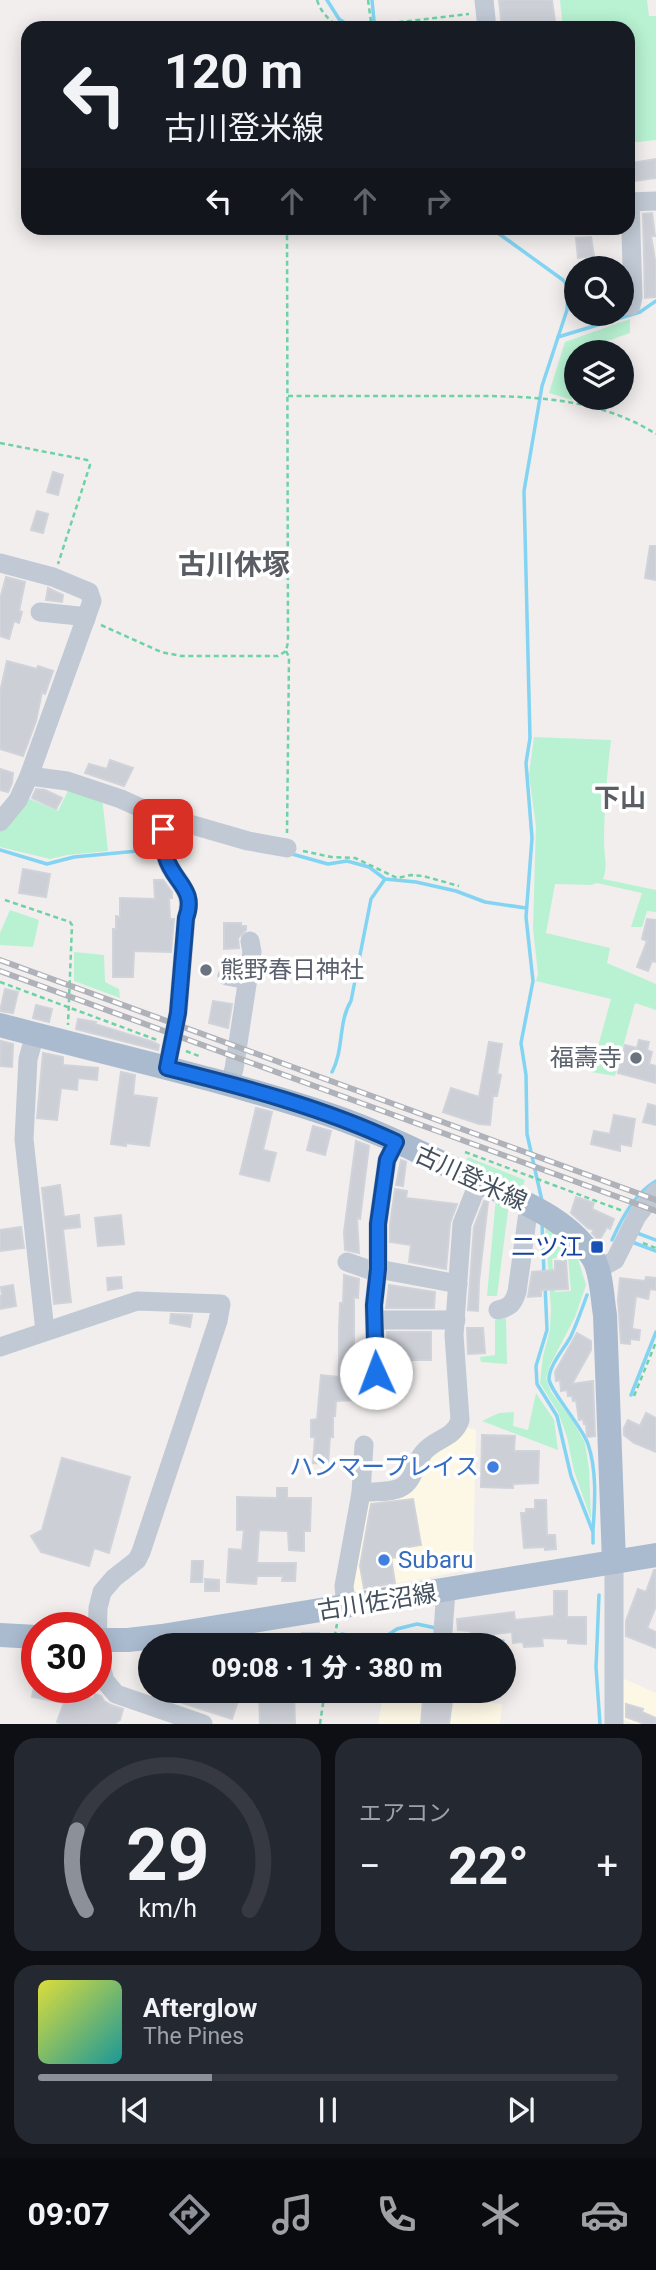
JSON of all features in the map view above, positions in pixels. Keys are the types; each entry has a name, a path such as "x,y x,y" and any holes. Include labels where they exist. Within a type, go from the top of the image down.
{"main road":[{"name":"古川登米線","path":"0,1025 229,1084 326,1114 396,1142 531,1206 564,1225 594,1259 605,1315 614,1562"},
{"name":"古川佐沼線","path":"112,1639 150,1637 346,1607 656,1555"},
{"path":"0,1635 21,1636"}],"street":[{"path":"635,202 656,201"},
{"path":"631,235 632,256"},
{"path":"0,563 53,577 89,592 92,601 83,618 29,776 9,797 0,822"},
{"path":"40,612 83,618"},
{"path":"29,776 67,780 121,799 165,819 248,841 287,848"},
{"path":"165,819 165,848 175,875 187,893 191,905 186,918 178,1013 167,1068"},
{"path":"229,1084 234,1069 253,951 250,941"},
{"path":"227,976 248,980"},
{"path":"35,1034 29,1059 24,1139 45,1331"},
{"path":"376,1373 378,1224 387,1160 396,1142"},
{"path":"361,1493 399,1489 410,1480 423,1452 458,1427 460,1420 454,1335 462,1224 479,1181"},
{"path":"597,1270 615,1260 637,1216 656,1192"},
{"path":"498,1310 509,1307 514,1302 531,1206"},
{"path":"347,1262 370,1270 378,1269 458,1283"},
{"path":"0,1347 136,1301 221,1304 218,1321 141,1552 137,1560 114,1578 102,1592 98,1612"},
{"path":"375,1320 456,1320"},
{"path":"346,1607 344,1586 361,1493 364,1445"},
{"path":"614,1562 614,1724"},
{"path":"443,1633 446,1590"},
{"path":"112,1690 116,1694 203,1724"}],"path":[{"path":"317,0 319,9 331,21"},
{"path":"368,0 371,21"},
{"path":"414,21 485,14"},
{"path":"287,235 287,848 331,858 355,858 397,878 423,876 459,886"},
{"path":"288,396 534,397 621,415 656,434"},
{"path":"0,443 87,460 90,465 53,577"},
{"path":"83,618 161,652 181,656 278,656 286,651"},
{"path":"5,900 70,922 72,925 69,1007"},
{"path":"531,1177 617,1208"},
{"path":"634,1396 656,1342"},
{"path":"320,1724 323,1703"}],"shaded area":[{"path":"463,1426 476,1430 473,1569 356,1591 351,1586 364,1502 411,1488 426,1455"},
{"path":"622,1678 656,1693 656,1724 635,1724 619,1718"},
{"path":"382,1703 502,1704 500,1724 378,1724"}],"green space":[{"path":"560,0 647,0 649,16 656,16 656,140 635,142 635,21 562,21"},
{"path":"610,326 630,326 630,333 610,340 571,340"},
{"path":"564,345 564,398 549,393"},
{"path":"534,737 611,740 605,803 606,865 603,879 656,890 656,912 647,911 642,927 631,927 642,893 597,883 555,884 546,933 610,948 607,963 656,984 656,1010 635,1003 615,1076 591,1072 611,999 536,981 538,974 533,928 536,826 529,775"},
{"path":"70,787 102,797 108,851 50,859 0,847 0,828 25,797 58,811"},
{"path":"10,910 39,920 33,947 0,945 0,933"},
{"path":"74,952 104,955 105,982 119,989 120,998 74,981"},
{"path":"468,1157 525,1180 520,1195 462,1167"},
{"path":"496,1197 509,1203 497,1296 487,1296"},
{"path":"545,1224 565,1240 573,1252 552,1259 555,1292 571,1291 568,1257 577,1256 586,1285 575,1317 546,1378 551,1392 585,1443 591,1519 558,1412 540,1383 550,1330 551,1308"},
{"path":"506,1318 507,1364 481,1362 480,1357 495,1355 495,1320"},
{"path":"536,1393 554,1420 558,1450 482,1421 499,1413 514,1412 513,1426 528,1430"}],"building":[{"path":"499,0 552,0 555,21 501,21"},
{"path":"656,159 656,178 635,181 635,162"},
{"path":"652,213 656,297 645,298 643,214"},
{"path":"591,237 594,256 578,256 576,238"},
{"path":"53,472 63,475 58,495 47,492"},
{"path":"37,511 48,514 43,533 31,530"},
{"path":"650,546 656,546 656,580 645,578"},
{"path":"6,577 25,582 19,623 14,621 9,639 0,636 0,599"},
{"path":"48,588 63,595 62,602 46,600"},
{"path":"7,661 53,671 45,694 42,692 36,721 23,756 0,749 0,692"},
{"path":"110,760 133,768 124,786 85,773 89,764 107,769"},
{"path":"0,769 13,773 8,792 0,790"},
{"path":"36,789 62,798 56,809 32,798"},
{"path":"23,869 50,874 46,897 19,893"},
{"path":"154,880 163,880 172,892 172,898 169,898 170,919 174,919 171,952 134,951 133,977 113,977 113,929 116,929 116,916 120,917 120,898 155,899"},
{"path":"647,919 656,920 656,962 652,961 648,971 637,967 647,941 642,939"},
{"path":"224,923 241,923 241,926 246,926 246,930 238,938 239,948 224,949"},
{"path":"5,989 18,992 13,1013 0,1011"},
{"path":"213,1001 232,1004 228,1028 209,1023"},
{"path":"36,1005 52,1009 49,1022 33,1018"},
{"path":"78,1019 96,1022 95,1024 153,1042 159,1045 158,1050 76,1029"},
{"name":"福壽寺","path":"639,1040 649,1042 647,1050 652,1052 649,1064 656,1066 656,1083 618,1073 625,1045 637,1048"},
{"path":"1,1041 13,1044 12,1067 0,1066"},
{"path":"489,1042 502,1044 497,1074 501,1075 497,1096 493,1096 490,1125 443,1112 451,1088 479,1097"},
{"path":"43,1053 63,1057 63,1065 98,1068 97,1080 78,1078 77,1090 61,1088 57,1120 37,1118"},
{"path":"121,1072 135,1075 133,1095 157,1098 149,1146 111,1144"},
{"path":"648,1104 656,1106 656,1125 643,1122"},
{"path":"256,1108 272,1112 263,1150 276,1153 269,1181 240,1174"},
{"path":"614,1115 635,1119 631,1146 620,1144 620,1151 591,1144 594,1131 610,1134"},
{"path":"313,1126 331,1131 325,1155 307,1150"},
{"path":"356,1141 369,1146 360,1219 357,1218 359,1253 345,1250 344,1232"},
{"path":"401,1160 406,1162 403,1186 396,1185"},
{"path":"60,1185 64,1217 79,1215 80,1227 63,1229 71,1302 54,1304 42,1188"},
{"path":"395,1189 407,1191 406,1198 457,1204 450,1223 446,1269 409,1262 411,1245 390,1242"},
{"path":"576,1197 594,1203 592,1209 614,1219 610,1229 607,1227 599,1241 592,1233 594,1230 571,1213"},
{"path":"484,1201 488,1202 478,1311 468,1310 474,1227"},
{"path":"121,1215 124,1244 98,1246 95,1218"},
{"path":"21,1227 24,1248 0,1251 0,1230"},
{"path":"555,1261 566,1261 568,1289 541,1290 541,1296 528,1297 532,1272 555,1270"},
{"path":"344,1275 359,1279 358,1298 354,1297 354,1382 358,1382 358,1400 336,1401 328,1464 313,1463 315,1437 311,1437 311,1420 317,1419 321,1375 339,1377 340,1303 343,1303"},
{"path":"121,1277 122,1288 108,1290 107,1278"},
{"path":"646,1277 656,1278 656,1290 650,1289 648,1299 636,1296 632,1329 640,1330 639,1340 630,1339 630,1344 621,1343 618,1299 620,1278 645,1281"},
{"path":"13,1285 16,1306 0,1309 1,1287"},
{"path":"389,1285 435,1292 434,1308 386,1308"},
{"path":"171,1314 192,1315 190,1327 170,1323"},
{"path":"467,1328 483,1328 485,1353 468,1354"},
{"path":"387,1332 431,1332 431,1360 396,1360 396,1381 385,1381 388,1373"},
{"path":"577,1333 591,1341 591,1350 572,1384 593,1381 595,1436 587,1437 586,1424 583,1419 579,1420 576,1400 573,1401 572,1396 568,1396 567,1390 561,1391 560,1380 556,1381 555,1372"},
{"path":"646,1413 656,1418 656,1452 634,1443 624,1435 628,1420 640,1426"},
{"path":"482,1435 515,1436 514,1451 539,1451 538,1483 513,1484 513,1488 481,1487"},
{"path":"62,1458 130,1477 109,1553 94,1548 89,1566 41,1552 31,1536 42,1530"},
{"path":"277,1488 287,1488 287,1498 311,1498 310,1531 304,1531 304,1551 289,1550 288,1531 259,1530 257,1563 296,1563 295,1581 282,1581 283,1576 257,1576 256,1584 227,1582 229,1549 242,1550 244,1530 237,1530 237,1497 277,1498"},
{"path":"413,1499 421,1545 402,1548 403,1556 391,1558 395,1583 364,1588 360,1566 371,1504"},
{"path":"535,1500 546,1500 547,1535 555,1535 556,1549 524,1548 521,1513 526,1513 526,1509 535,1509"},
{"path":"192,1561 203,1561 202,1582 191,1582"},
{"path":"654,1570 656,1606 647,1628 656,1632 656,1648 626,1636 626,1621 638,1589 646,1592"},
{"path":"205,1579 219,1580 219,1591 205,1591"},
{"path":"554,1591 567,1591 567,1617 586,1617 586,1644 568,1643 568,1639 542,1638 543,1646 524,1647 523,1642 516,1643 516,1633 472,1633 458,1630 457,1619 514,1612 515,1620 554,1616"},
{"path":"64,1703 108,1703 123,1709 120,1720 114,1724 57,1722"},
{"path":"183,1703 237,1703 232,1719"},
{"path":"259,1703 294,1703 295,1723 260,1724"},
{"path":"423,1703 452,1703 449,1724 421,1724"},
{"path":"626,1704 643,1709 642,1712 656,1718 656,1724 645,1724 626,1717"}],"waterway":[{"path":"327,0 342,21"},
{"path":"372,0 374,21"},
{"path":"501,235 568,286 567,310 542,386 524,491 530,738 526,763 532,838 526,917 533,981 521,1043 526,1075 527,1134 542,1201"},
{"path":"558,337 640,312 656,301"},
{"path":"0,850 47,864 74,857 159,849"},
{"path":"292,854 328,864 347,861 369,867 385,879 416,882 456,891 485,902 526,908"},
{"path":"332,1072 338,1055 344,1018 351,1001 371,899 385,879"},
{"path":"612,1240 635,1199 656,1181"},
{"path":"542,1223 544,1274"},
{"path":"637,1233 656,1240"},
{"path":"632,1242 656,1251"},
{"path":"545,1285 547,1330 536,1366 537,1384 557,1416 571,1476 593,1532 593,1543"},
{"path":"587,1295 571,1336 554,1362 549,1379 588,1444 591,1454 595,1497 593,1530"},
{"path":"631,1395 656,1332"},
{"path":"599,1595 596,1667 600,1724"},
{"path":"391,1633 417,1624 436,1628"}],"railway":[{"path":"0,960 656,1200"},
{"path":"0,971 656,1211"}],"place":[{"name":"熊野春日神社","path":"206,970"},
{"name":"福壽寺","path":"636,1058"},
{"name":"二ツ江","path":"597,1247"},
{"name":"ハンマープレイス","path":"493,1467"},
{"name":"Subaru","path":"384,1560"}],"district":[{"name":"古川休塚","path":"234,564"},
{"name":"下山","path":"620,798"}],"route":[{"path":"163,829 166,858 187,893 191,905 186,918 178,1013 167,1068 326,1114 396,1142 387,1160 378,1224 378,1269 374,1305 376,1373"}]}
